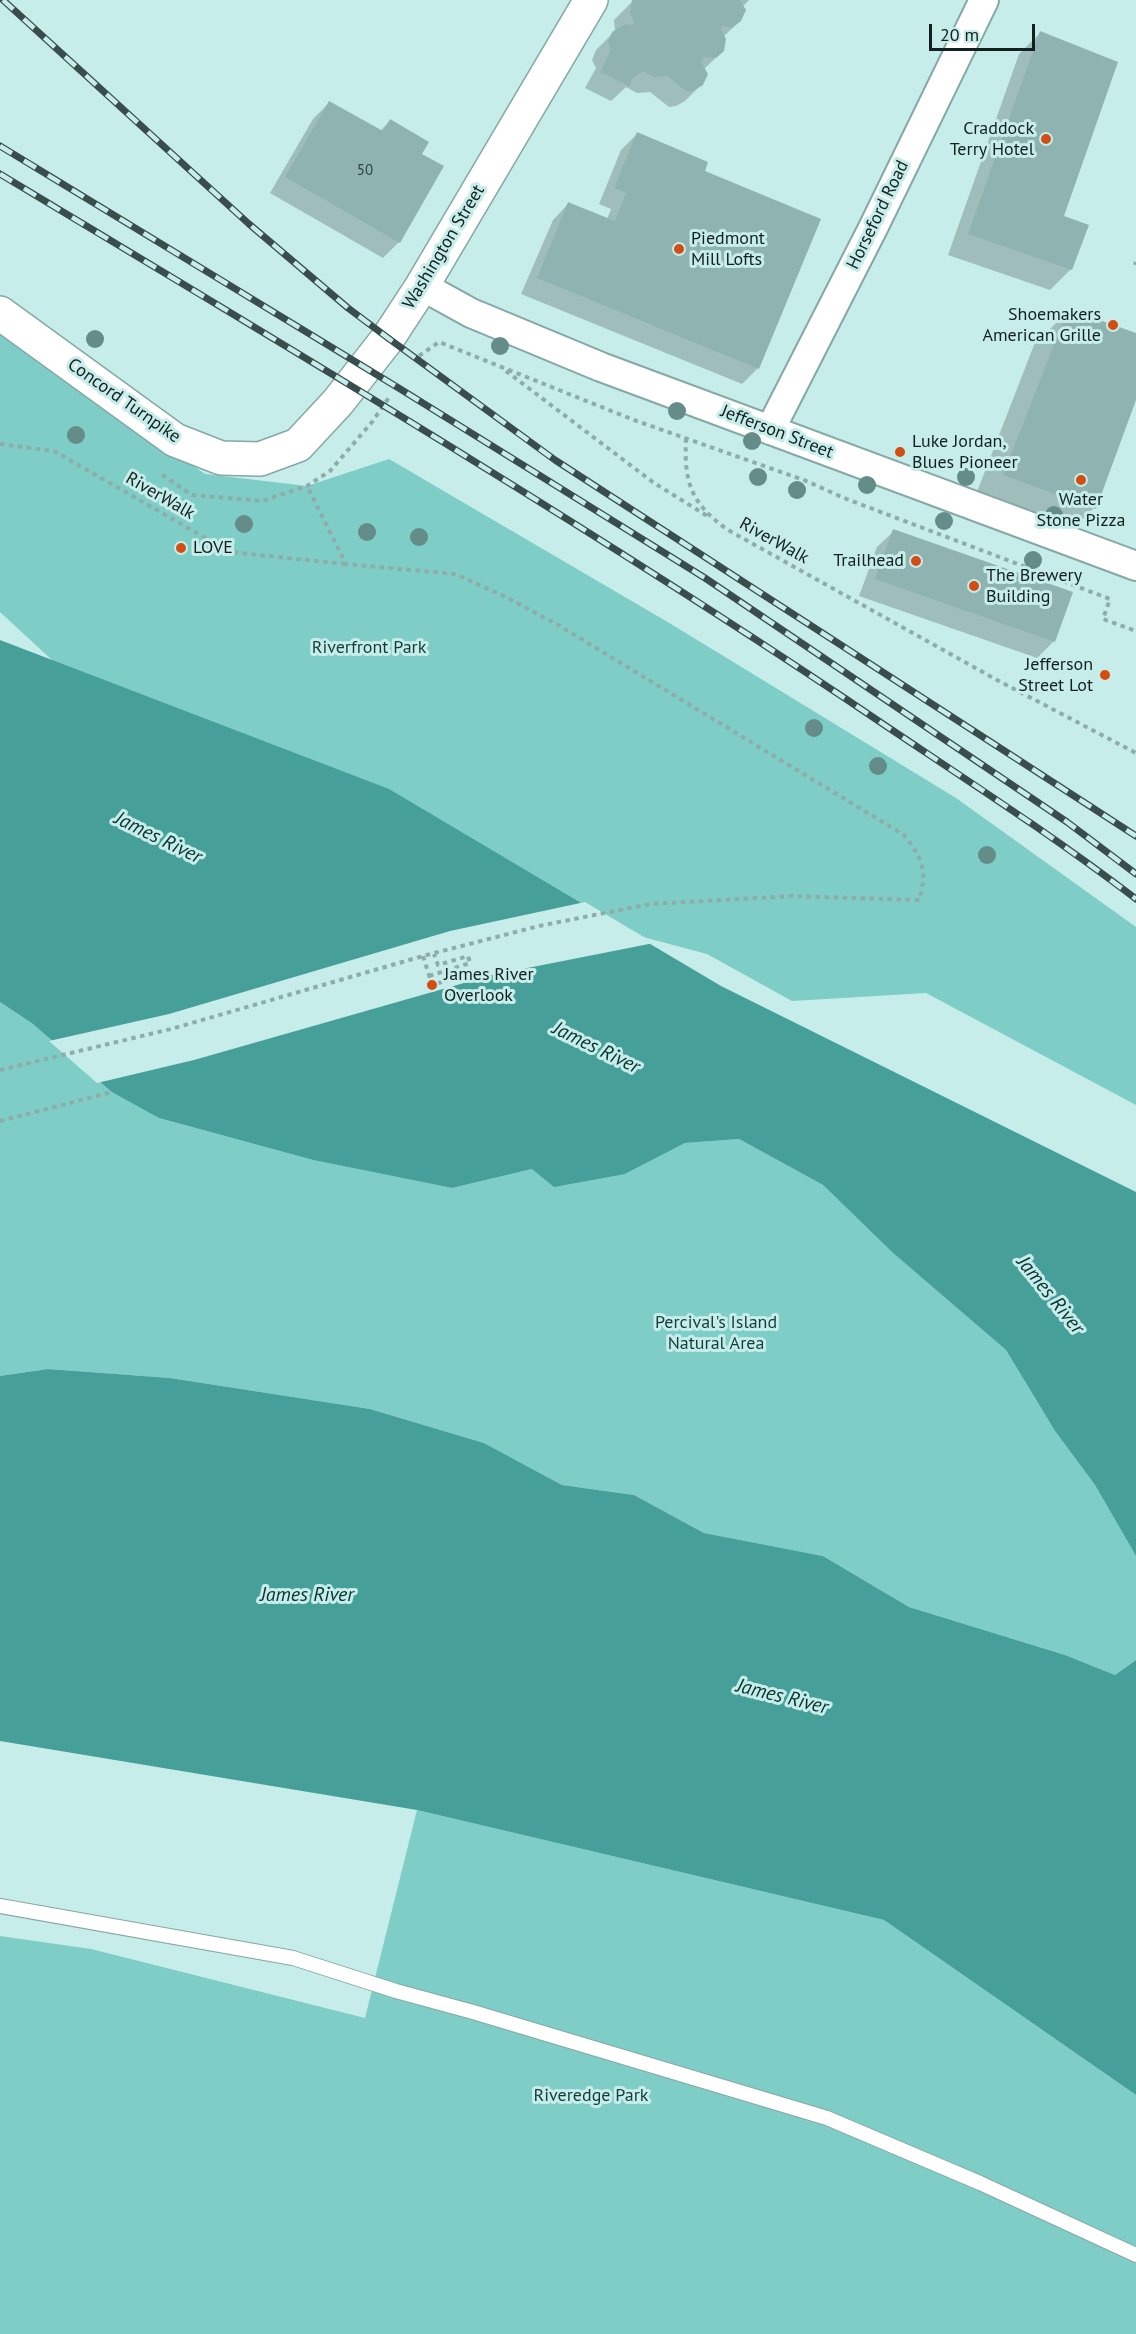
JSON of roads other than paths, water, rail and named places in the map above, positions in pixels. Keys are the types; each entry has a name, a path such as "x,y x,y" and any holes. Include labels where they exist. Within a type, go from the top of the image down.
{"street":[{"name":"Washington Street","path":"260,459 298,445 338,402 388,338 422,286 591,0"},
{"name":"Horseford Road","path":"770,430 874,226 984,0"},
{"name":"Jefferson Street","path":"422,286 471,313 600,367 1136,566"},
{"name":"Concord Turnpike","path":"0,313 175,440 221,458 260,459"}],"lane":[{"path":"0,1906 293,1958 396,1991 827,2118 980,2183 1136,2255"}],"water":[{"name":"James River","path":"0,640 389,789 721,986 1136,1192 1136,1556 1095,1485 1055,1431 1006,1350 893,1253 823,1185 739,1139 685,1143 625,1174 554,1187 532,1169 452,1188 313,1160 159,1118 112,1092 33,1024 0,1002"},
{"name":"James River","path":"48,1369 170,1378 370,1409 484,1443 562,1485 634,1495 704,1533 823,1556 909,1607 1065,1655 1115,1675 1136,1660 1136,2095 884,1920 417,1810 0,1741 0,1376"}],"railway":[{"path":"3,0 249,224 348,308 388,338 555,460 1136,836"},
{"path":"0,146 397,387 705,578 1067,822 1136,874"},
{"path":"0,174 426,432 637,563 992,797 1136,899"}],"place":[{"name":"Craddock Terry Hotel","path":"1046,139"},
{"name":"Piedmont Mill Lofts","path":"679,249"},
{"name":"Shoemakers American Grille","path":"1113,325"},
{"name":"Luke Jordan, Blues Pioneer","path":"900,452"},
{"name":"Water Stone Pizza","path":"1081,480"},
{"name":"LOVE","path":"181,548"},
{"name":"Trailhead","path":"916,561"},
{"name":"The Brewery Building","path":"974,586"},
{"name":"Jefferson Street Lot","path":"1105,675"},
{"name":"James River Overlook","path":"432,985"}],"park label":[{"name":"Riverfront Park","path":"369,648"},
{"name":"Percival's Island Natural Area","path":"716,1333"},
{"name":"Riveredge Park","path":"591,2096"}]}
